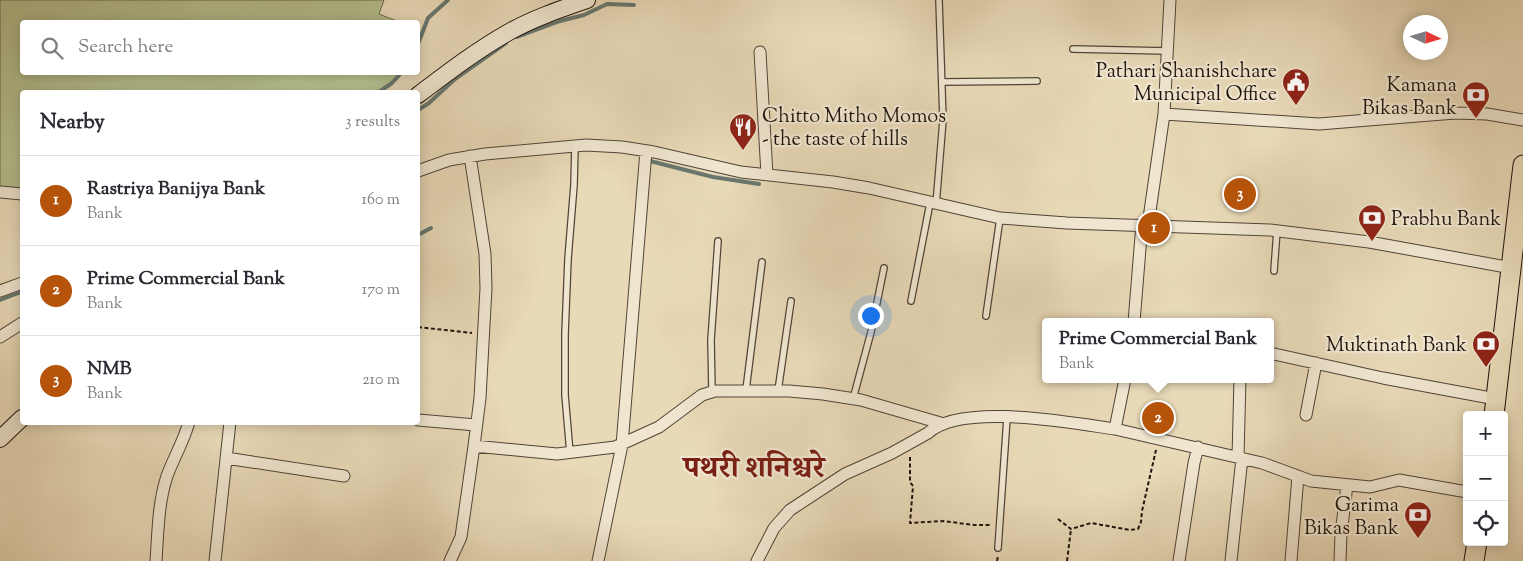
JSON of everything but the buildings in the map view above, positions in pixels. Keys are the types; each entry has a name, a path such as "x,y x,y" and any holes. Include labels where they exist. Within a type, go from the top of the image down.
{"highway":[{"path":"1495,407 1523,165"},
{"path":"1474,561 1476,546"}],"main road":[{"path":"420,94 468,58 510,31 554,11 588,0"},
{"path":"0,439 20,420"}],"street":[{"path":"1134,318 1145,224 1164,114 1170,0"},
{"path":"760,52 767,175"},
{"path":"1164,114 1319,124 1455,113 1487,114 1523,120"},
{"path":"420,170 450,160 470,156 575,146 622,148 646,151 741,172 842,184 1000,218 1277,230 1370,242 1512,268"},
{"path":"598,561 622,444 646,151"},
{"path":"450,561 461,537 474,446 480,398 486,288 485,254 470,156"},
{"path":"0,192 20,194"},
{"path":"0,291 20,284"},
{"path":"0,337 20,324"},
{"path":"1274,354 1383,378 1495,407"},
{"path":"1306,415 1316,363"},
{"path":"1115,429 1123,383"},
{"path":"1230,561 1240,457 1240,383"},
{"path":"474,446 557,454 615,448 659,427 702,395 712,392 746,390 823,394 853,399 900,410 944,424"},
{"path":"757,561 774,528 790,510 845,474 892,453 953,420 982,417 1047,420 1115,429 1262,462 1312,481 1370,487 1398,480 1463,491"},
{"path":"420,420 476,425"},
{"path":"156,561 167,477 184,442 188,425"},
{"path":"216,561 230,425"},
{"path":"1179,561 1191,479 1198,447"},
{"path":"226,458 344,476"},
{"path":"1290,561 1298,476"},
{"path":"1340,561 1347,485"}],"lane":[{"path":"911,301 922,240 933,204 943,120 939,0"},
{"path":"1073,49 1168,51"},
{"path":"942,82 1036,81"},
{"path":"570,453 565,395 565,334 575,146"},
{"path":"986,316 1000,218"},
{"path":"1274,271 1277,230"},
{"path":"712,392 711,340 718,241"},
{"path":"746,390 762,262"},
{"path":"853,399 871,332 884,268"},
{"path":"778,391 791,301"},
{"path":"998,548 1007,418"}],"path":[{"path":"420,327 483,334"},
{"path":"1072,529 1091,524 1130,530 1138,528 1141,522 1158,439"},
{"path":"910,454 910,482 913,486 910,523 943,522 1000,525"},
{"path":"1058,519 1072,529"},
{"path":"1067,561 1072,529"}],"green space":[{"path":"0,0 384,0 379,14 394,20 20,20 20,75 400,75 382,90 20,90 20,194 0,192"}],"waterway":[{"path":"420,39 428,18 448,0"},
{"path":"517,37 560,21 584,15 607,4 634,5"},
{"path":"420,109 455,79 506,43"},
{"path":"382,90 399,75"},
{"path":"650,161 713,177 759,184"},
{"path":"420,234 431,228"},
{"path":"0,300 20,292"}],"place":[{"name":"Pathari Shanishchare Municipal Office","path":"1296,106"},
{"name":"Kamana Bikas Bank","path":"1476,119"},
{"name":"Chitto Mitho Momos - the taste of hills","path":"743,151"},
{"name":"NMB","path":"1240,194"},
{"name":"Rastriya Banijya Bank","path":"1154,228"},
{"name":"Prabhu Bank","path":"1372,242"},
{"name":"Muktinath Bank","path":"1486,368"},
{"name":"Prime Commercial Bank","path":"1158,418"},
{"name":"Garima Bikas Bank","path":"1418,539"}],"district":[{"name":"पथरी शनिश्चरे","path":"754,467"}]}
